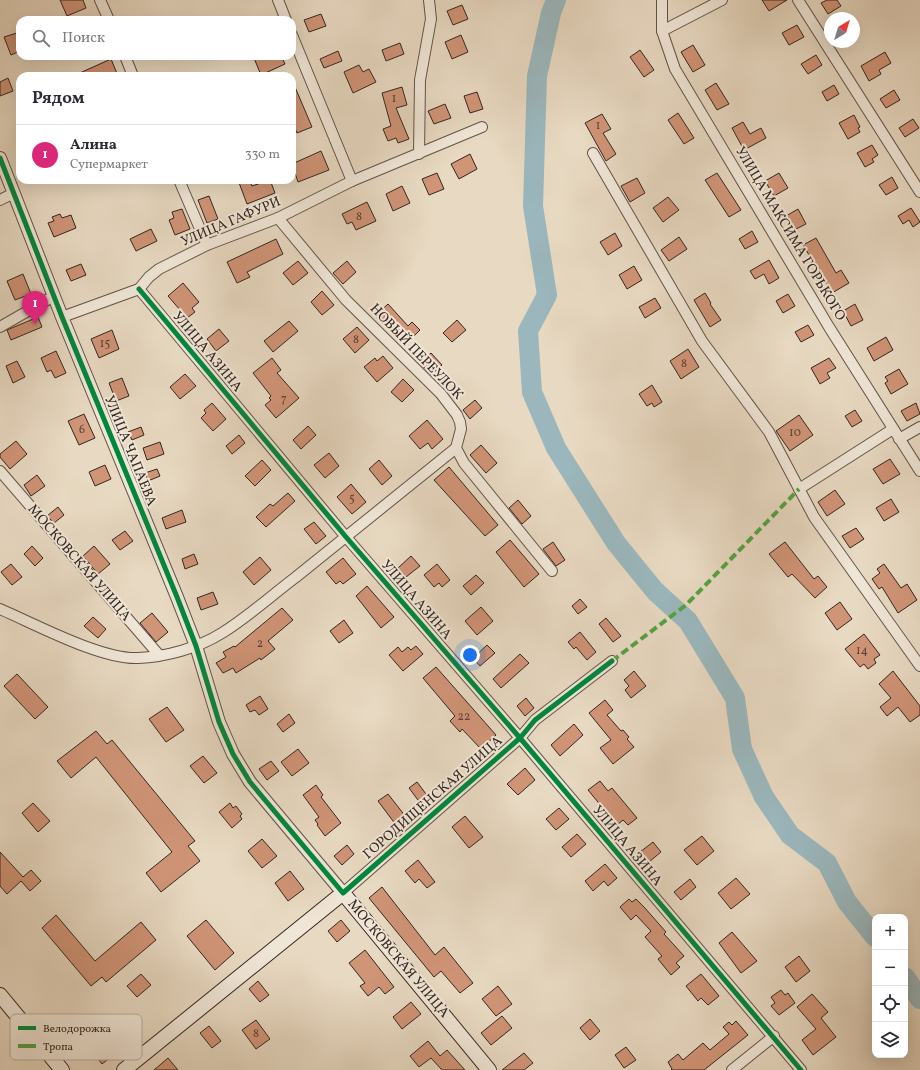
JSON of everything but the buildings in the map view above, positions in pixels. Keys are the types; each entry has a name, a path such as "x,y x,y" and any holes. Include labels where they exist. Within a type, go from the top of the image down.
{"main road":[{"name":"ГОРОДИЩЕНСКАЯ УЛИЦА","path":"142,1055 343,893"},
{"name":"МОСКОВСКАЯ УЛИЦА","path":"343,893 489,1070"},
{"path":"0,995 16,1014"},
{"path":"54,1060 62,1070"},
{"name":"ГОРОДИЩЕНСКАЯ УЛИЦА","path":"124,1070 136,1060"}],"street":[{"path":"100,0 107,16"},
{"path":"278,0 284,16"},
{"path":"419,154 420,80 431,19 429,0"},
{"name":"УЛИЦА МАКСИМА ГОРЬКОГО","path":"662,0 662,31 675,69 829,327 920,472"},
{"path":"662,31 722,0"},
{"path":"798,0 920,192"},
{"path":"296,45 352,182"},
{"path":"127,60 131,72"},
{"name":"УЛИЦА ГАФУРИ","path":"62,317 139,289 149,277 160,269 207,245 278,218 352,182 482,127"},
{"path":"594,153 702,341 769,432 814,517 920,666"},
{"name":"УЛИЦА ЧАПАЕВА","path":"0,158 62,317 196,646 219,722 233,754"},
{"path":"181,184 207,245"},
{"path":"0,200 14,193"},
{"name":"НОВЫЙ ПЕРЕУЛОК","path":"278,218 346,300 449,404 460,422 461,429 456,448"},
{"name":"УЛИЦА АЗИНА","path":"139,289 346,537 520,738 774,1036 801,1070"},
{"path":"0,327 54,296"},
{"path":"900,439 920,427"},
{"path":"799,489 893,429"},
{"path":"0,609 114,656 138,658 160,655 196,646 221,634 346,537 456,448 464,463 552,571"},
{"name":"МОСКОВСКАЯ УЛИЦА","path":"0,471 160,655"},
{"name":"ГОРОДИЩЕНСКАЯ УЛИЦА","path":"343,893 520,738 535,720 612,661"},
{"name":"МОСКОВСКАЯ УЛИЦА","path":"233,754 250,782 343,893"},
{"path":"732,1070 774,1036"}],"waterway":[{"path":"556,0 551,13 537,76 533,206 547,295 528,331 532,392 556,448 616,543 655,591 688,621 735,698 742,749 764,797 790,835 827,863 847,902 872,933"},
{"path":"908,981 920,999"}],"marked path":[{"path":"612,661 686,605 799,489"}],"cycle path":[{"path":"0,158 62,317 177,597 196,646 219,722 233,754 250,782 343,893 520,738 535,720 612,661"},
{"path":"139,289 346,537 520,738 801,1070"}],"place":[{"name":"Алина","path":"35,324"}]}
